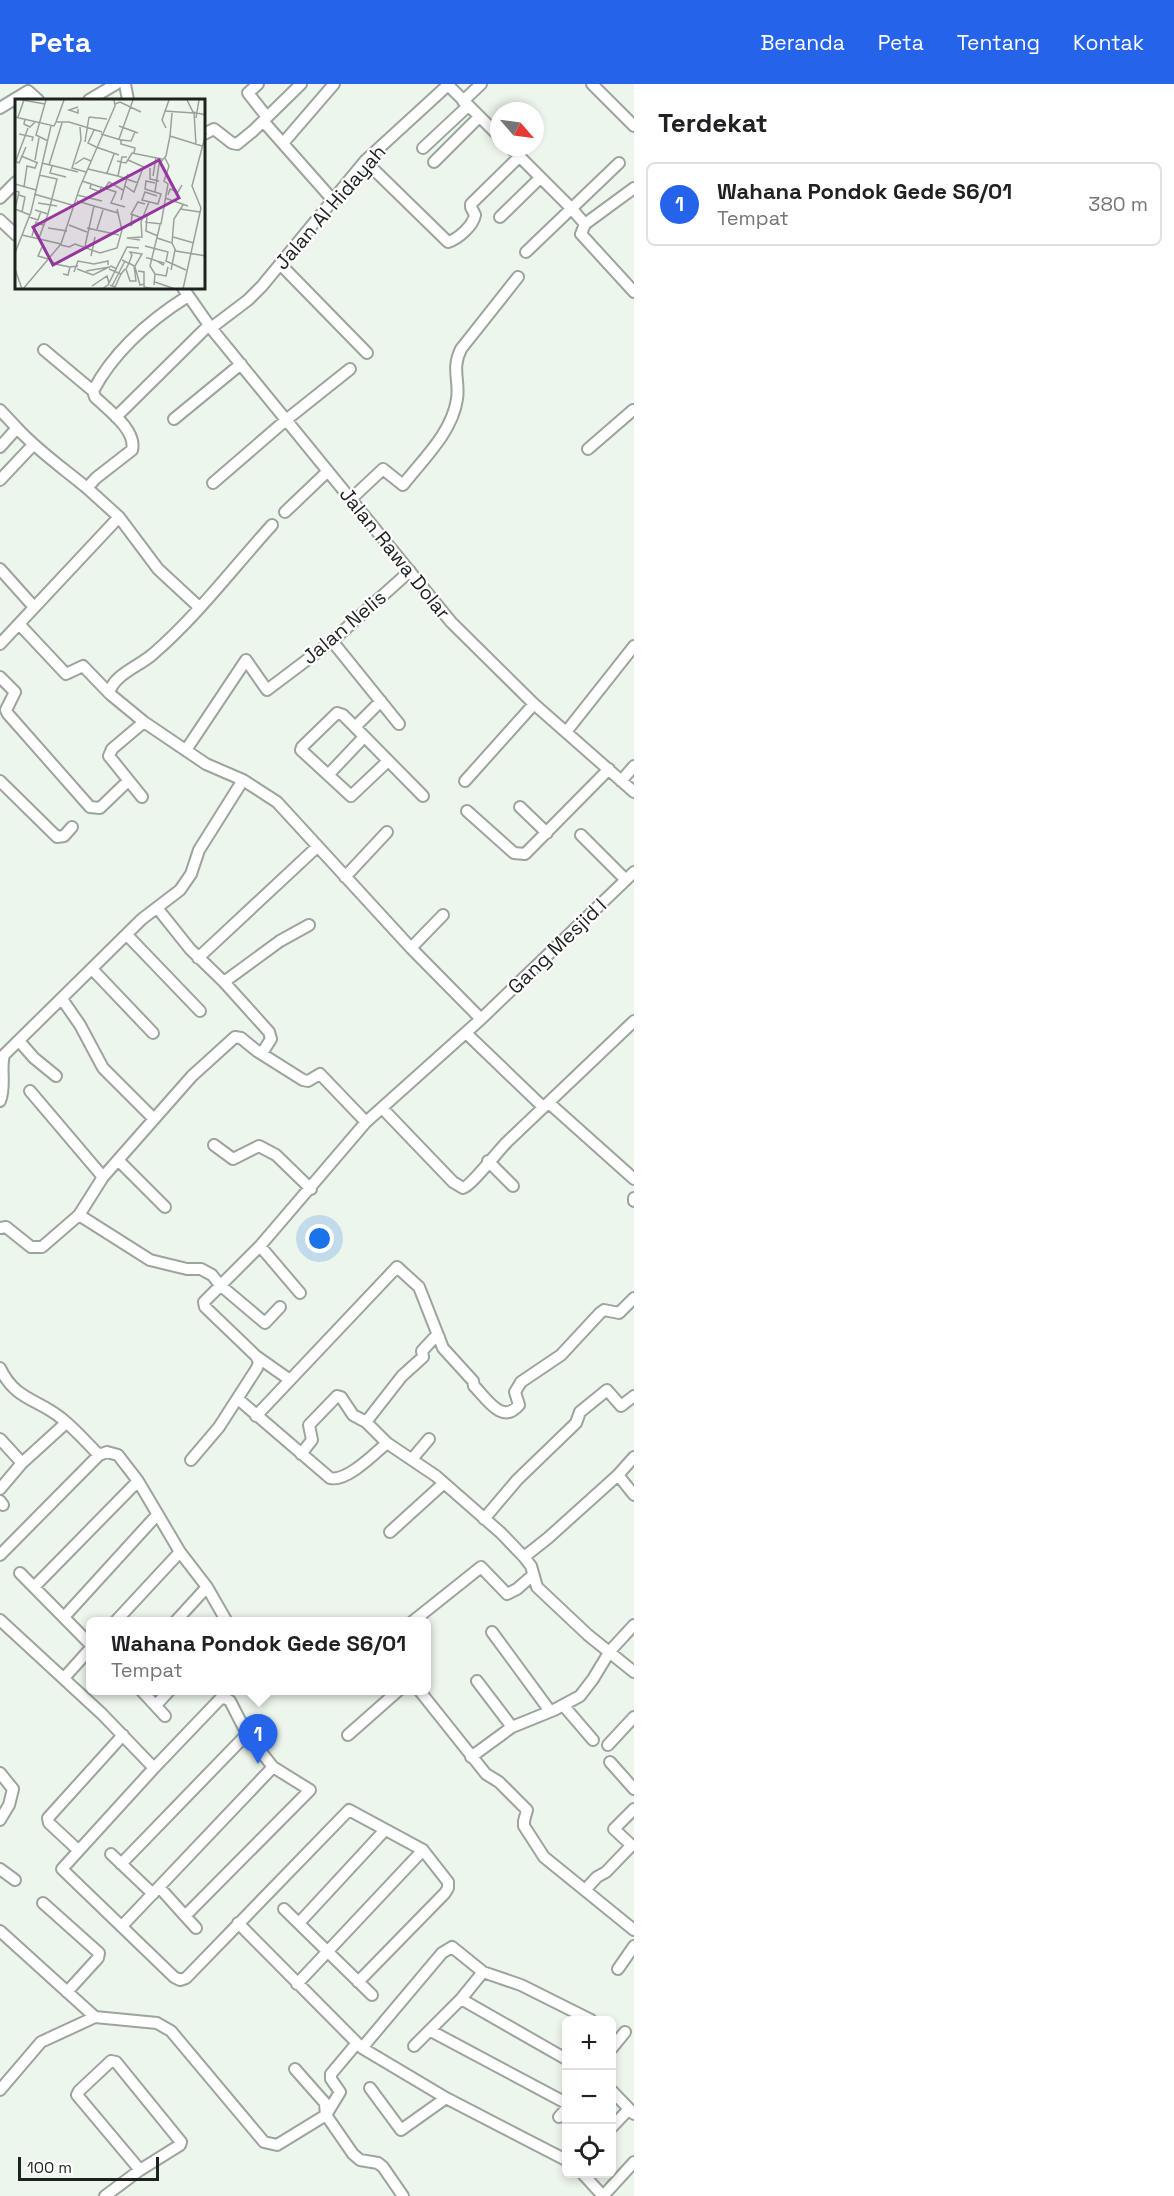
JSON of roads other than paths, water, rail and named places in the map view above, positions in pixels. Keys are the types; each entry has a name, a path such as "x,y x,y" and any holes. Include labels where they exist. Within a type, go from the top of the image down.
{"street":[{"path":"91,99 116,84"},
{"path":"125,84 128,99"},
{"path":"258,84 248,93 265,119 332,199"},
{"path":"206,133 214,129 232,143 237,144 301,84"},
{"path":"284,142 334,84"},
{"path":"423,148 481,84"},
{"path":"592,84 634,126"},
{"path":"448,85 490,128"},
{"name":"Jalan Al Hidayah","path":"116,417 210,327 248,300 365,161 448,85"},
{"path":"0,108 28,91 37,99"},
{"path":"434,162 478,117"},
{"path":"365,161 448,242 455,239 474,220 475,215 471,207 474,202 520,156 585,224"},
{"path":"526,252 619,163"},
{"path":"500,217 540,178"},
{"path":"0,198 15,183"},
{"path":"634,188 585,224 582,236 634,292"},
{"path":"0,220 15,234"},
{"path":"280,264 367,353"},
{"path":"351,499 383,469 403,485 448,428 458,397 456,358 518,277"},
{"path":"93,391 101,376 134,337 185,292"},
{"name":"Jalan Rawa Dolar","path":"185,292 210,327 451,622 534,704 634,792"},
{"path":"44,350 93,391 95,397 116,417 133,439 133,447 87,488"},
{"path":"174,419 241,364"},
{"path":"213,483 286,420 351,369"},
{"path":"0,410 33,445 87,488 119,518 158,569 200,607"},
{"path":"588,449 634,410"},
{"path":"0,447 17,428"},
{"path":"0,480 33,445"},
{"path":"285,512 328,471"},
{"path":"0,643 119,518"},
{"path":"109,693 112,684 144,662 168,641 272,525"},
{"path":"0,569 34,608"},
{"name":"Jalan Nelis","path":"186,750 246,660 267,690 332,641 410,571"},
{"path":"19,624 66,674 83,666 109,693 144,722 220,772 243,780 277,802 411,948 481,1019"},
{"path":"332,641 399,724"},
{"path":"566,732 634,646"},
{"path":"0,677 15,692 6,710 8,714 90,807 100,808 128,781"},
{"path":"355,727 381,701"},
{"path":"465,781 534,704"},
{"path":"388,761 353,796 348,795 301,750 337,713 343,715 423,796"},
{"path":"142,797 111,760 110,754 112,749 144,722"},
{"path":"327,775 364,737"},
{"path":"621,781 634,766"},
{"path":"467,811 514,853 529,852 609,769"},
{"path":"0,1101 2,1096 1,1058 142,919 180,890 191,874 200,850 243,780"},
{"path":"0,781 57,837 64,836 72,827"},
{"path":"520,807 547,833"},
{"path":"345,877 387,832"},
{"path":"581,835 630,876"},
{"path":"198,958 317,847"},
{"name":"Gang Mesjid I","path":"256,1356 205,1307 204,1302 260,1246 366,1122 466,1033 630,876"},
{"path":"158,909 198,958 224,982 269,1032 271,1039 262,1053"},
{"path":"411,948 443,915"},
{"path":"224,982 280,941 309,925"},
{"path":"127,935 200,1011"},
{"path":"92,969 153,1033"},
{"path":"62,999 80,1025 103,1068 154,1119"},
{"path":"382,1108 458,1186 469,1186 488,1161 634,1021"},
{"path":"466,1033 546,1105 634,1179"},
{"path":"0,1228 6,1227 31,1247 42,1247 79,1215 118,1160 192,1076 235,1037 241,1038 303,1080 308,1081 320,1074 366,1122"},
{"path":"19,1041 34,1058 56,1076"},
{"path":"30,1091 104,1177"},
{"path":"214,1145 233,1159 259,1146 276,1155 311,1189"},
{"path":"118,1160 165,1207"},
{"path":"488,1161 513,1186"},
{"path":"79,1215 150,1260 178,1267 201,1269 212,1275 220,1286 265,1323 280,1307"},
{"path":"260,1246 300,1293"},
{"path":"256,1416 397,1267 419,1287 443,1348 474,1386 498,1410 508,1413 519,1405 515,1392 521,1382 561,1355 600,1312 604,1310 619,1313 634,1298"},
{"path":"366,1422 402,1376 420,1361 423,1357 422,1351 434,1338 439,1337"},
{"path":"256,1356 290,1380"},
{"path":"191,1460 219,1427 238,1399 257,1368 259,1362 256,1356"},
{"path":"0,1368 11,1386 32,1402 60,1417 99,1455"},
{"path":"484,1519 522,1474 576,1423 580,1412 607,1390 621,1406 632,1401"},
{"path":"300,1454 312,1440 309,1425 337,1396 341,1397 353,1415 366,1422 387,1443 444,1483 525,1557 531,1566 537,1587 588,1635 634,1672"},
{"path":"238,1399 330,1478 336,1479 346,1475 387,1443"},
{"path":"0,1489 22,1463 66,1423"},
{"path":"0,1439 22,1463"},
{"path":"412,1459 429,1439"},
{"path":"0,1556 99,1455 107,1452 118,1455 138,1481 180,1552 207,1587 224,1617"},
{"path":"525,1557 618,1475 634,1457"},
{"path":"618,1475 634,1495"},
{"path":"34,1587 138,1481"},
{"path":"390,1532 444,1483"},
{"path":"64,1617 157,1515"},
{"path":"120,1617 180,1552"},
{"path":"418,1617 481,1567 507,1594 517,1589 533,1575"},
{"path":"20,1573 86,1640"},
{"path":"179,1617 207,1587"},
{"path":"0,1620 64,1678 154,1768"},
{"path":"471,1757 512,1727 550,1712 580,1696 610,1651 634,1626"},
{"path":"492,1632 550,1712"},
{"path":"64,1678 86,1653"},
{"path":"477,1681 512,1727"},
{"path":"146,1695 165,1716"},
{"path":"156,1705 165,1695"},
{"path":"348,1736 393,1695"},
{"path":"423,1695 486,1774 499,1782 527,1810 524,1827 544,1857 634,1930"},
{"path":"186,1916 310,1790 273,1767 247,1734 230,1701 225,1698 220,1700 154,1768 62,1869 174,1977 180,1980 186,1978 349,1810 423,1850 448,1882 448,1888 358,1982"},
{"path":"562,1705 593,1740"},
{"path":"608,1745 634,1717"},
{"path":"121,1864 247,1734"},
{"path":"78,1850 49,1823 48,1818 123,1735"},
{"path":"610,1762 634,1789"},
{"path":"122,1926 273,1767"},
{"path":"0,1773 13,1789 9,1805 0,1820"},
{"path":"585,1890 630,1847 630,1844 614,1829 634,1809"},
{"path":"299,1923 385,1830"},
{"path":"297,1984 423,1850"},
{"path":"111,1854 186,1916 196,1928"},
{"path":"0,1869 15,1880"},
{"path":"43,1903 99,1953 98,1958 67,1992"},
{"path":"284,1909 372,1995"},
{"path":"238,1923 359,2045 446,2098 562,2157"},
{"path":"0,1930 95,2017"},
{"path":"618,1969 634,1946"},
{"path":"0,2090 41,2043 95,2017 157,2023 165,2026 258,2137 277,2145 326,2115 340,2092 331,2079 331,2074 449,1947 455,1948 465,1959 483,1972 521,1985 583,2016"},
{"path":"414,2046 431,2031 483,1972"},
{"path":"460,1999 562,2056"},
{"path":"431,2031 562,2100"},
{"path":"616,2043 625,2032"},
{"path":"105,2196 140,2170 180,2145 181,2142 116,2062 111,2061 77,2095 140,2170"},
{"path":"296,2069 325,2103 326,2115 353,2154 360,2160 378,2163 383,2167 403,2196"},
{"path":"370,2088 401,2130 446,2098"},
{"path":"616,2095 632,2112 616,2124"},
{"path":"587,2178 603,2196 634,2162"}],"place":[{"name":"Wahana Pondok Gede S6/01","path":"258,1764"}]}
